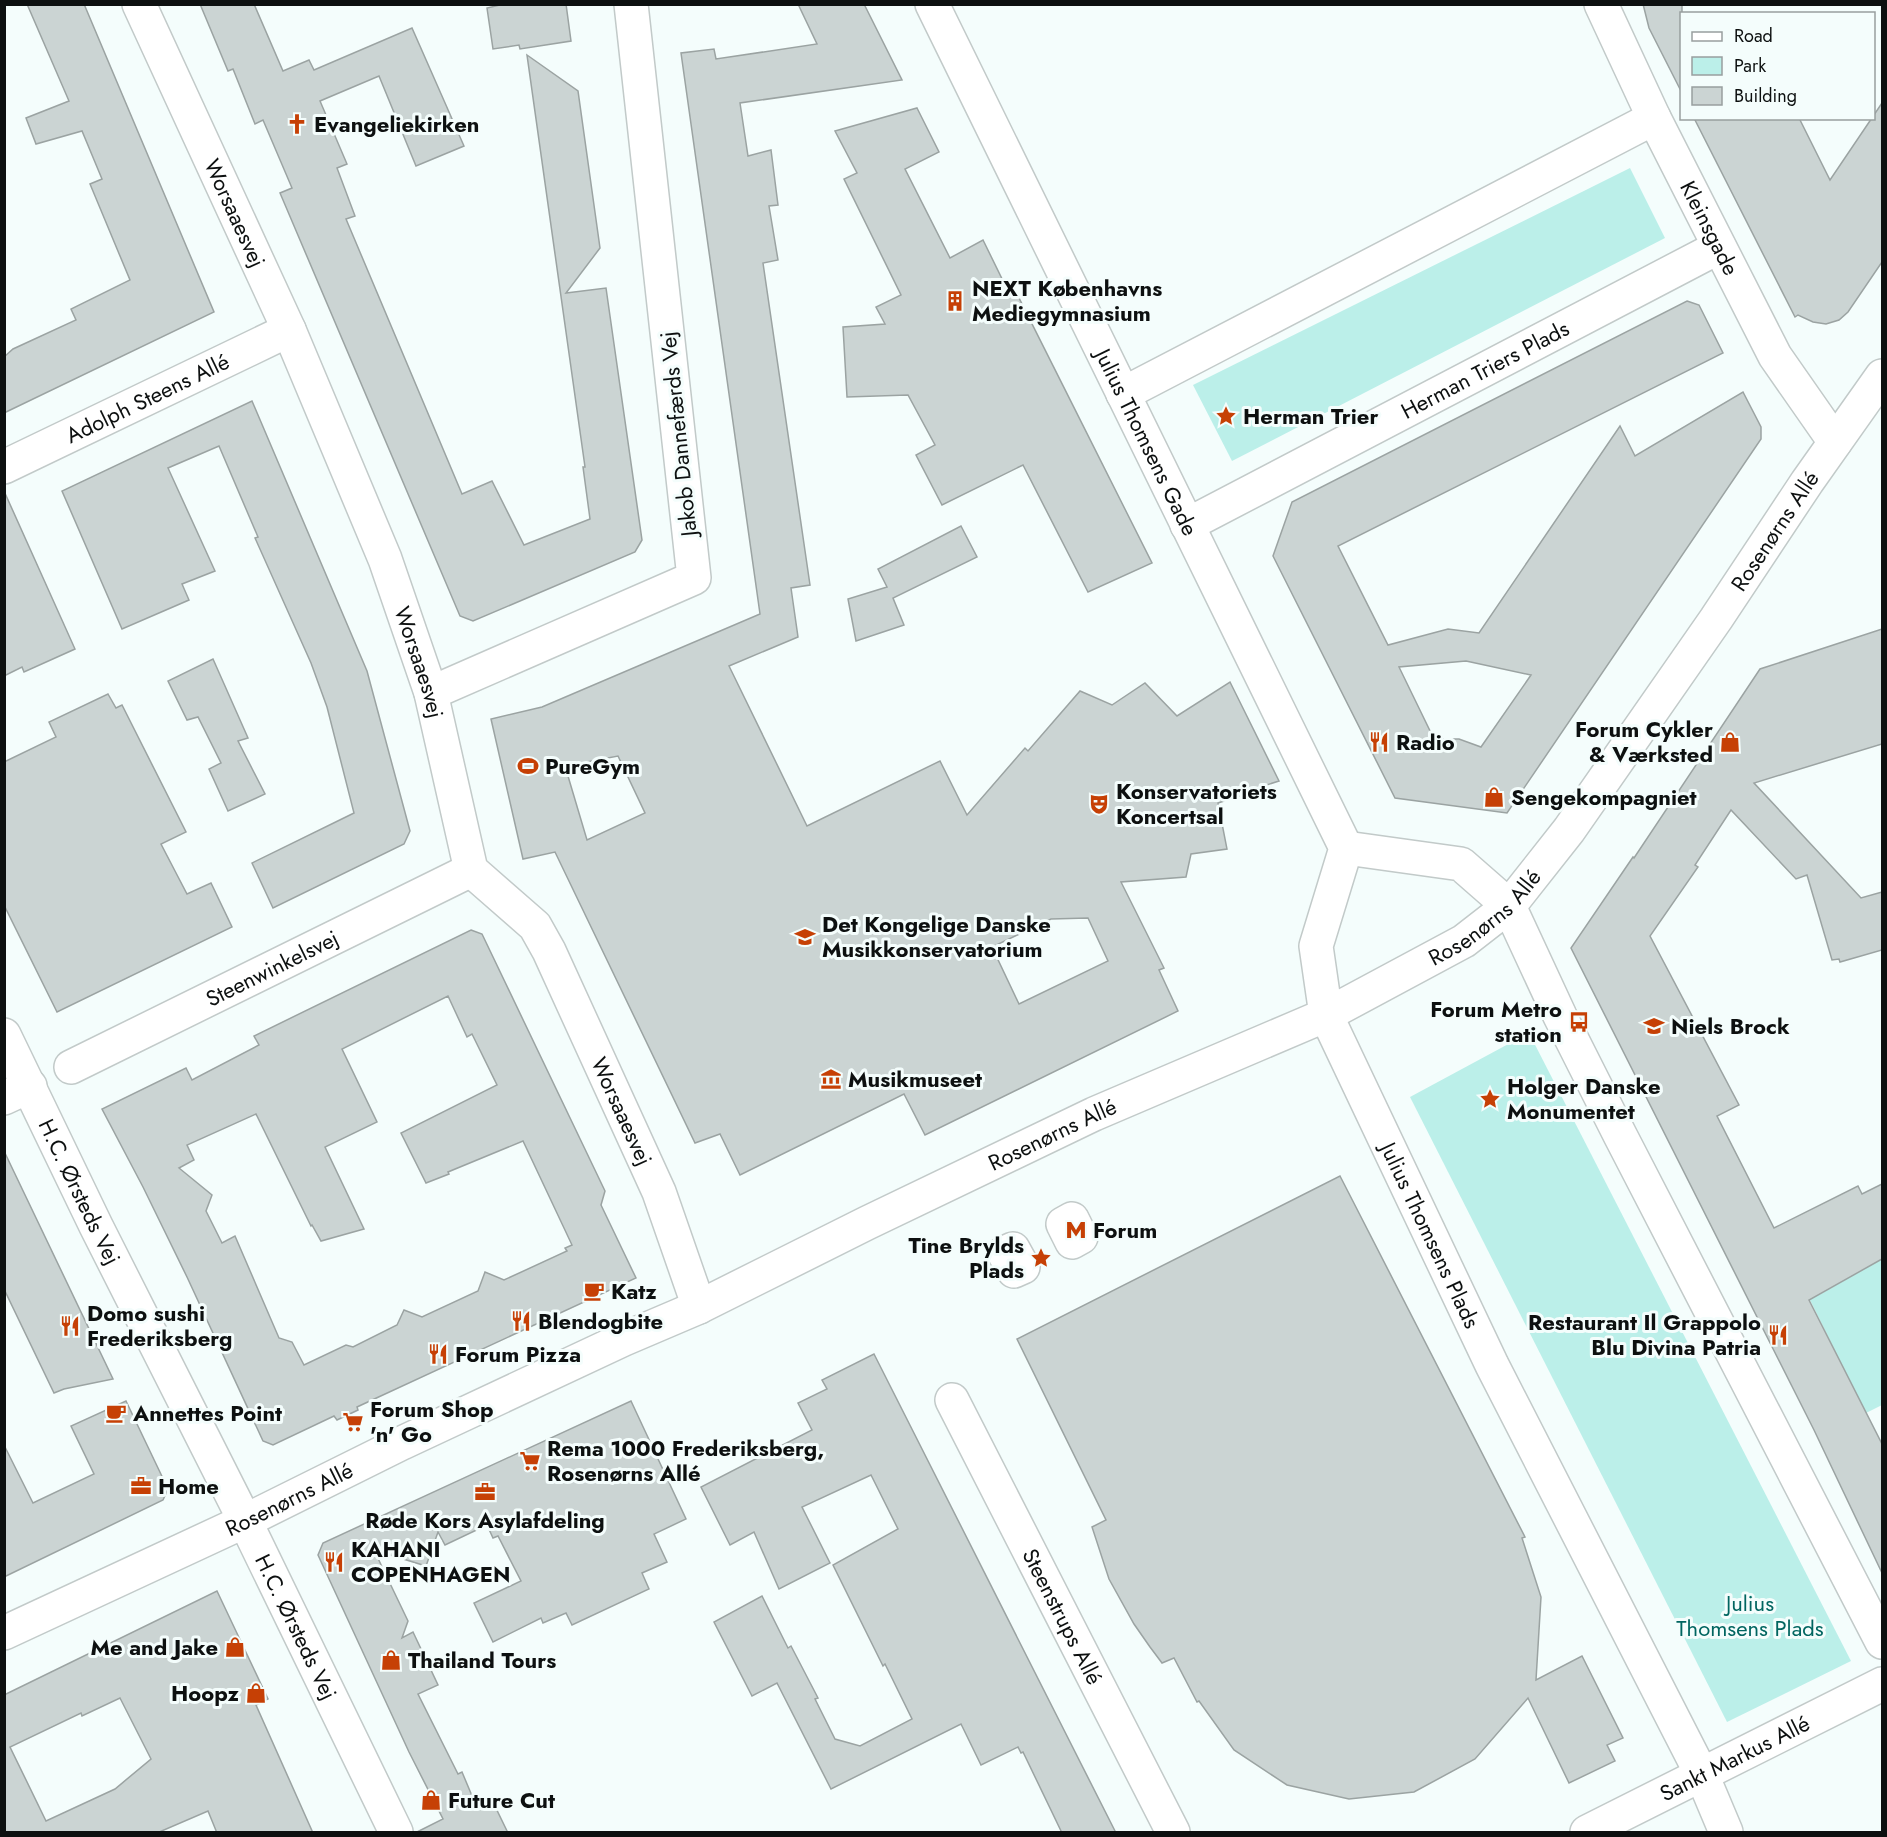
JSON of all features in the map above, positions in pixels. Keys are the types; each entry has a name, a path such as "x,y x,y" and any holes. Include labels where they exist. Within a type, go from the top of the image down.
{"street":[{"name":"Worsaaesvej","path":"139,4 289,330 385,559 431,693 471,870 535,926 549,951 659,1192 699,1307"},
{"name":"Jakob Dannefærds Vej","path":"431,693 694,578 631,4"},
{"name":"Julius Thomsens Gade","path":"932,4 1346,848"},
{"name":"Kleinsgade","path":"1601,4 1654,118 1775,356 1835,442"},
{"path":"1123,394 1654,118"},
{"name":"Herman Triers Plads","path":"1187,525 1719,247"},
{"name":"Adolph Steens Allé","path":"4,467 289,330"},
{"name":"Rosenørns Allé","path":"4,1633 245,1521 444,1423 624,1339 699,1307 1084,1119 1326,1015 1464,941 1509,906 1569,830 1882,376"},
{"path":"1326,1015 1316,946 1346,848 1461,864 1509,906 1590,1076 1882,1642"},
{"name":"Steenwinkelsvej","path":"71,1067 471,870"},
{"name":"Julius Thomsens Plads","path":"1326,1015 1492,1365 1702,1775 1726,1833"},
{"name":"H.C. Ørsteds Vej","path":"4,1035 17,1092 96,1226 245,1521 396,1833"},
{"name":"Steenstrups Allé","path":"952,1400 1173,1833"},
{"name":"Sankt Markus Allé","path":"1587,1833 1882,1683"}],"green space":[{"path":"1630,168 1665,238 1232,461 1193,385"},
{"name":"Julius Thomsens Plads","path":"1529,1033 1851,1661 1727,1722 1410,1097"},
{"path":"1882,1259 1882,1405 1866,1413 1806,1292 1819,1295"}],"building":[{"path":"27,4 84,4 214,312 4,413 4,357 13,349 76,320 71,309 130,280 90,184 102,179 82,131 36,144 26,118 69,101"},
{"path":"200,4 254,4 283,71 309,60 314,70 412,28 464,146 416,166 379,76 320,101 347,164 337,168 355,216 346,219 462,494 492,481 524,545 590,519 583,467 585,467 527,55 578,91 600,248 566,293 606,288 642,540 635,552 473,621 460,616 280,193 292,188 263,120 255,124 233,69 228,71"},
{"path":"504,4 566,4 571,41 520,49 519,45 493,49 487,8"},
{"name":"Det Kongelige Danske Musikkonservatorium","path":"798,4 864,4 902,80 740,103 748,156 771,150 778,205 769,206 778,260 763,263 810,585 791,588 798,637 729,666 807,826 940,761 967,815 1025,748 1028,751 1080,691 1112,705 1145,683 1177,716 1230,682 1279,781 1218,803 1227,849 1191,854 1186,877 1121,882 1164,968 1159,970 1178,1011 925,1135 904,1094 740,1175 720,1134 695,1143 555,852 523,859 491,719 542,707 760,614 681,53 714,49 716,59 817,44","holes":["618,756 645,813 587,840 565,766","1088,918 1108,961 1019,1004 992,947 1051,919"]},
{"path":"1643,4 1682,4 1682,12 1680,12 1680,89 1649,28"},
{"path":"1882,103 1882,262 1848,312 1839,320 1826,324 1813,322 1798,315 1795,317 1695,120 1800,120 1830,180 1871,120 1875,120 1875,113"},
{"name":"NEXT Københavns Mediegymnasium","path":"917,108 939,152 905,169 950,258 983,240 1008,291 1014,288 1152,563 1088,592 1023,465 942,505 916,455 935,445 908,395 847,397 843,327 885,324 876,307 901,295 844,179 857,173 835,131"},
{"path":"1687,301 1699,305 1723,353 1338,546 1388,645 1448,629 1479,633 1620,426 1635,456 1743,392 1761,427 1761,439 1507,813 1395,798 1273,556 1292,502","holes":["1466,661 1531,675 1481,747 1459,739 1434,739 1399,667"]},
{"path":"252,401 367,671 410,831 404,844 273,908 252,863 354,813 327,707 311,663 255,538 258,537 219,446 168,468 215,571 182,584 189,600 122,629 62,491"},
{"path":"4,491 75,649 24,672 22,667 4,676"},
{"path":"961,526 977,557 893,598 904,625 856,641 848,599 887,587 878,569"},
{"path":"1882,629 1882,744 1754,783 1861,898 1882,892 1882,950 1840,962 1839,959 1832,960 1807,875 1796,879 1731,810 1695,865 1698,867 1650,936 1739,1105 1717,1116 1774,1228 1858,1186 1862,1194 1882,1184 1882,1259 1809,1300 1882,1444 1882,1573 1814,1430 1571,948 1760,669"},
{"path":"213,659 248,738 238,741 265,794 228,811 209,769 221,763 198,717 187,720 168,681"},
{"path":"108,694 116,708 122,705 186,832 161,844 187,894 211,883 232,927 57,1012 4,905 4,762 56,737 49,722"},
{"path":"471,930 482,934 605,1191 601,1205 636,1278 357,1407 358,1410 337,1420 334,1416 273,1445 263,1441 187,1277 102,1109 186,1068 192,1080 259,1045 254,1036","holes":["448,996 467,1037 472,1034 497,1085 401,1133 426,1183 523,1141 572,1245 565,1248 567,1251 504,1280 485,1272 478,1291 422,1317 404,1310 397,1325 353,1347 346,1345 304,1365 292,1342 279,1338 235,1236 222,1243 206,1211 212,1195 179,1168 194,1160 187,1145 256,1114 311,1226 321,1241 364,1229 325,1147 377,1122 342,1049"]},
{"path":"4,1151 113,1379 54,1393 4,1289"},
{"name":"Forum","path":"1340,1176 1525,1537 1522,1538 1541,1597 1536,1680 1582,1656 1623,1738 1607,1745 1615,1761 1569,1783 1528,1698 1475,1759 1414,1792 1349,1799 1287,1785 1234,1750 1199,1701 1197,1702 1174,1658 1162,1663 1150,1647 1134,1624 1109,1579 1092,1527 1106,1520 1017,1339"},
{"path":"874,1354 1116,1833 1062,1833 1023,1752 1021,1753 1018,1747 981,1765 961,1724 831,1789 777,1683 752,1696 714,1622 762,1596 788,1648 791,1646 818,1698 815,1699 835,1739 860,1746 912,1719 833,1565 898,1529 871,1475 802,1507 830,1563 779,1589 754,1532 730,1545 701,1487 812,1430 798,1403 827,1389 822,1380"},
{"path":"126,1401 168,1489 163,1500 4,1577 4,1445 33,1503 94,1474 71,1426"},
{"path":"631,1401 686,1519 654,1534 667,1562 642,1573 649,1589 572,1625 566,1613 543,1623 541,1618 493,1642 474,1603 521,1581 498,1536 493,1538 487,1525 445,1545 438,1532 426,1566 374,1550 408,1621 402,1638 413,1632 438,1685 418,1694 458,1774 462,1772 475,1803 490,1796 508,1833 415,1833 443,1819 409,1752 318,1555 323,1543"},
{"path":"217,1591 268,1699 256,1705 313,1833 217,1833 208,1811 157,1833 4,1833 4,1695","holes":["120,1698 151,1759 115,1789 46,1821 10,1747 81,1713 82,1716"]}],"place":[{"name":"Evangeliekirken","path":"297,124"},
{"name":"NEXT Københavns Mediegymnasium","path":"955,301"},
{"name":"Herman Trier","path":"1226,416"},
{"name":"Radio","path":"1379,742"},
{"name":"Forum Cykler & Værksted","path":"1730,742"},
{"name":"PureGym","path":"528,766"},
{"name":"Sengekompagniet","path":"1494,797"},
{"name":"Konservatoriets Koncertsal","path":"1099,804"},
{"name":"Det Kongelige Danske Musikkonservatorium","path":"805,937"},
{"name":"Forum Metro station","path":"1579,1022"},
{"name":"Niels Brock","path":"1654,1026"},
{"name":"Musikmuseet","path":"831,1079"},
{"name":"Holger Danske Monumentet","path":"1490,1099"},
{"name":"Forum","path":"1076,1230"},
{"name":"Tine Brylds Plads","path":"1041,1258"},
{"name":"Katz","path":"594,1291"},
{"name":"Blendogbite","path":"521,1321"},
{"name":"Domo sushi Frederiksberg","path":"70,1326"},
{"name":"Restaurant Il Grappolo Blu Divina Patria","path":"1778,1335"},
{"name":"Forum Pizza","path":"438,1354"},
{"name":"Annettes Point","path":"116,1413"},
{"name":"Forum Shop 'n' Go","path":"353,1422"},
{"name":"Rema 1000 Frederiksberg, Rosenørns Allé","path":"530,1461"},
{"name":"Home","path":"141,1486"},
{"name":"Røde Kors Asylafdeling","path":"485,1492"},
{"name":"KAHANI COPENHAGEN","path":"334,1562"},
{"name":"Me and Jake","path":"235,1647"},
{"name":"Thailand Tours","path":"391,1660"},
{"name":"Hoopz","path":"256,1693"},
{"name":"Future Cut","path":"431,1800"}]}
